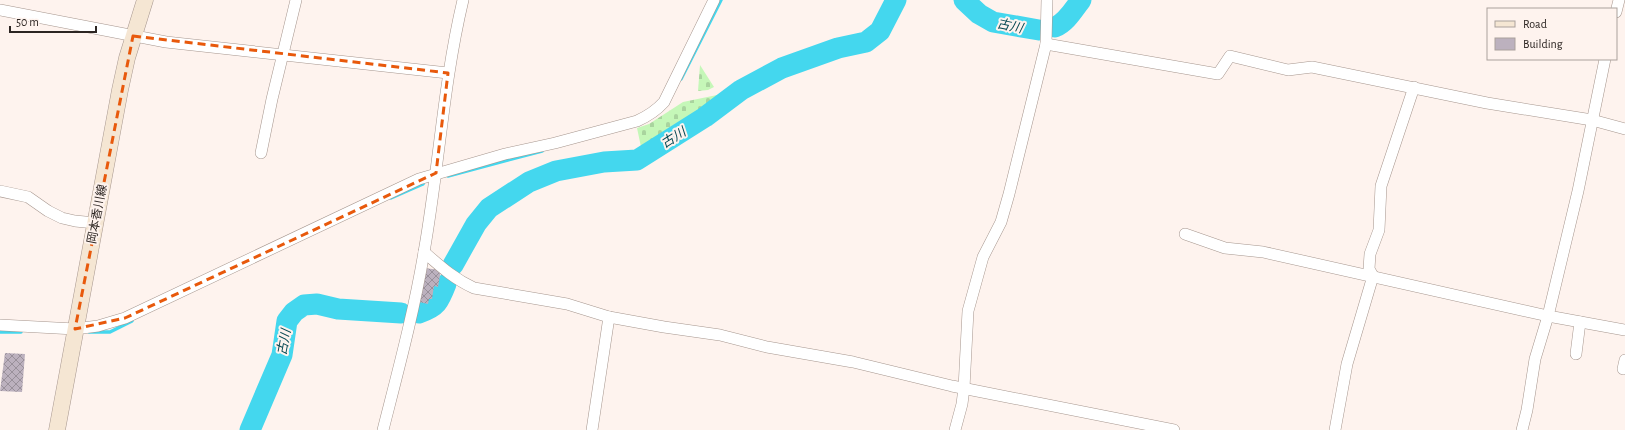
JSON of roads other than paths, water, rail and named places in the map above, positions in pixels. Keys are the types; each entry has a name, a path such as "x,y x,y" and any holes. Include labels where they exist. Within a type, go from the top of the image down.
{"main road":[{"name":"岡本香川線","path":"57,430 120,90 133,36 145,0"}],"street":[{"path":"262,153 272,99 296,0"},
{"path":"383,430 409,325 424,252 436,173 448,73 463,0"},
{"path":"0,325 75,329 98,326 125,318 419,179 505,154 555,143 637,121 648,116 657,110 664,102 714,0"},
{"path":"955,430 962,404 964,388 968,311 983,257 1001,222 1005,208 1046,44 1047,0"},
{"path":"0,10 166,42 448,73"},
{"path":"1046,44 1218,74 1230,56 1288,70 1312,67 1487,103 1592,120 1625,129"},
{"path":"1522,430 1527,410 1535,359 1548,316 1578,191 1605,60"},
{"path":"1335,430 1347,364 1373,276 1369,269 1370,254 1380,230 1381,186 1414,87"},
{"path":"0,191 28,197 48,212 62,218 95,223"},
{"path":"1185,234 1225,248 1263,252 1548,316 1625,330"},
{"path":"424,252 460,282 474,288 567,304 609,316 664,327 720,335 773,348 854,362 964,388 1174,430"},
{"path":"592,430 609,316"},
{"path":"1576,354 1580,322"}],"waterway":[{"path":"681,79 721,0"},
{"name":"古川","path":"453,265 476,224 489,208 529,182 556,171 604,162 637,160 705,117 741,90 782,68 838,48 866,42 880,31 896,0"},
{"name":"古川","path":"964,0 979,14 993,22 1039,30"},
{"name":"古川","path":"1055,27 1066,19 1081,0"},
{"path":"448,176 542,151"},
{"path":"391,198 423,184"},
{"name":"古川","path":"419,313 437,303 446,284"},
{"name":"古川","path":"250,430 282,355 287,321 294,312 304,305 317,304 338,309 401,313"},
{"path":"89,332 110,332 132,321"},
{"path":"0,332 21,332"}]}
